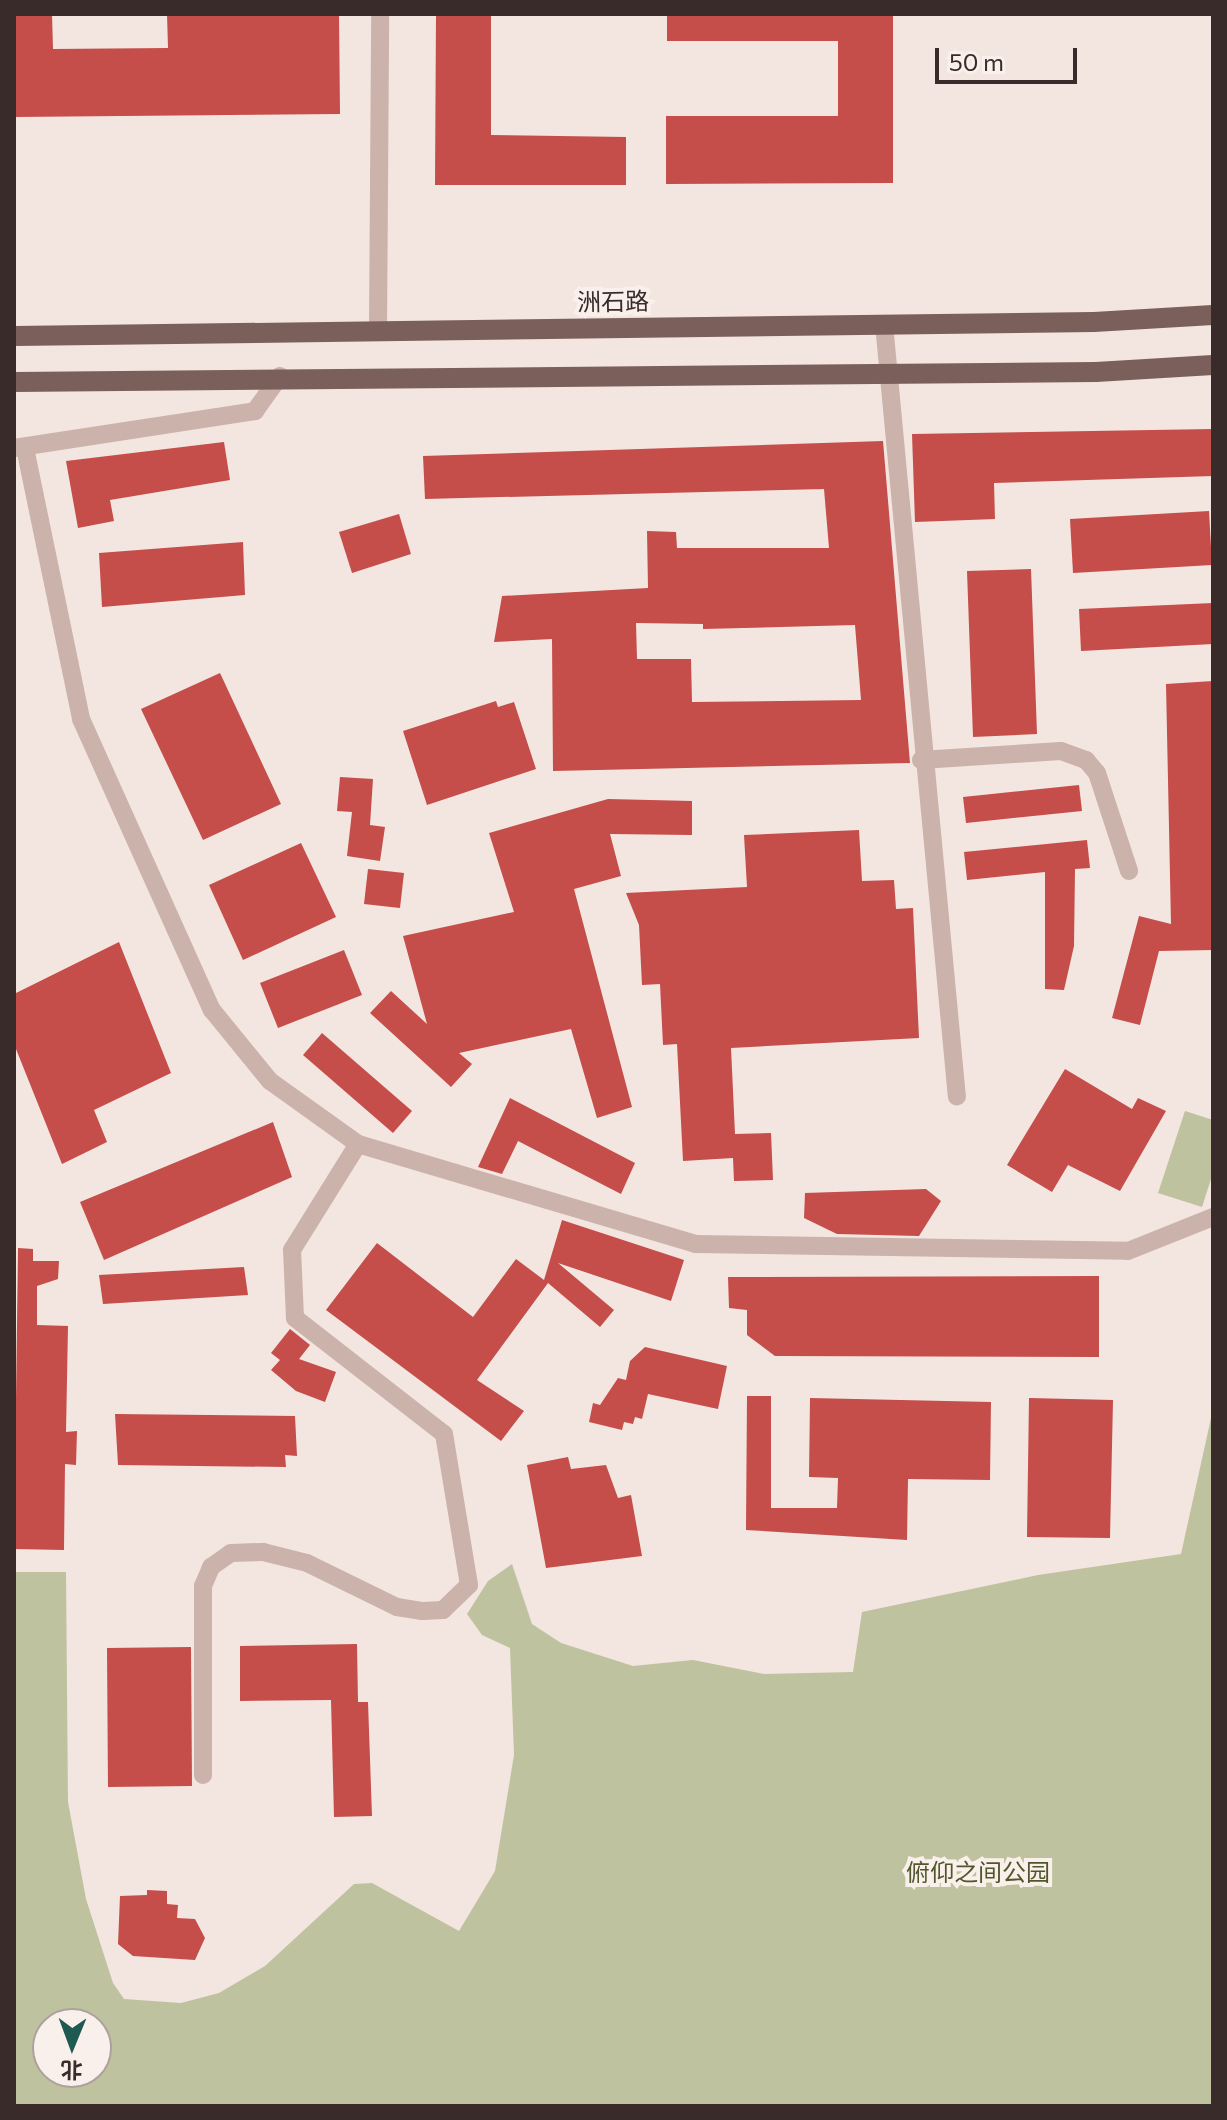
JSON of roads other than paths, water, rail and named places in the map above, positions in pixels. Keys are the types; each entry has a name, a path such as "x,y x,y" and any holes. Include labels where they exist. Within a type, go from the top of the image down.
{"main road":[{"name":"洲石路","path":"14,336 884,324 1213,315"},
{"path":"14,382 280,376 885,373 1213,365"}],"street":[{"path":"378,329 380,14"},
{"path":"884,324 885,373 897,426 921,760 957,1097"},
{"path":"280,376 255,411 20,448 81,719 212,1010 270,1081 358,1144 695,1244 1128,1251 1213,1217"},
{"path":"921,760 1061,751 1086,760 1097,773 1129,871"},
{"path":"203,1775 203,1586 211,1567 231,1553 263,1552 307,1563 397,1607 423,1611 443,1610 460,1601 469,1585 444,1434 295,1318 292,1250 358,1144"}],"park label":[{"name":"俯仰之间公园","path":"978,1872"}]}
